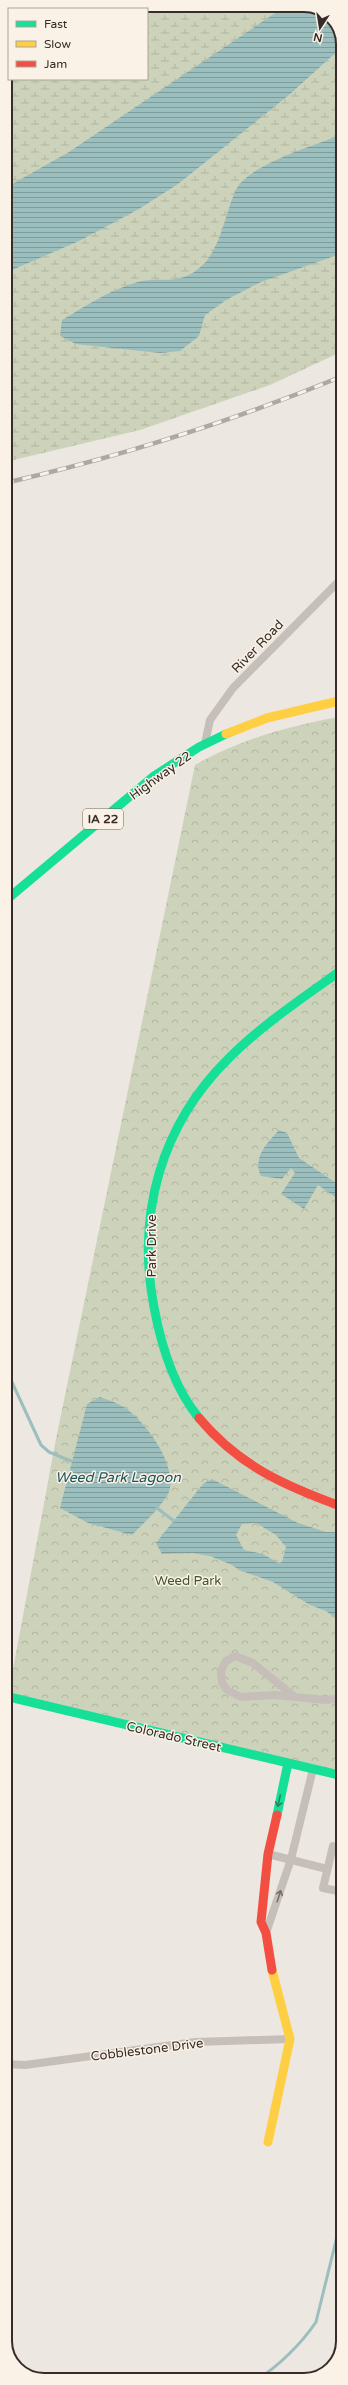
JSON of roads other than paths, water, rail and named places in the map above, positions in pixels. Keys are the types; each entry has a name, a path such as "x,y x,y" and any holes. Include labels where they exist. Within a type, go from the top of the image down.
{"street":[{"name":"River Road","path":"205,743 210,720 228,694 336,584"},
{"name":"IA 22","path":"205,743 245,724 270,716 336,702"},
{"name":"Highway 22","path":"12,895 154,776 205,743"},
{"name":"Park Drive","path":"336,975 249,1040 213,1076 197,1095 173,1141 152,1197 149,1249 152,1292 160,1333 173,1371 191,1408 217,1440 254,1468 298,1490 336,1504"},
{"path":"295,1697 286,1692 268,1673 243,1658 229,1658 222,1666 220,1677 222,1683 233,1694 249,1698 274,1695 326,1700 336,1699"},
{"name":"Colorado Street","path":"12,1698 336,1774"},
{"path":"268,2142 290,2039 271,1967 266,1933 261,1922 268,1854 288,1763"},
{"path":"266,1933 291,1859 313,1769"},
{"path":"336,1847 333,1846 322,1888 336,1891"},
{"path":"268,1854 327,1869"},
{"name":"Cobblestone Drive","path":"12,2064 25,2065 195,2042 290,2039"}],"water":[{"path":"277,12 306,12 316,14 327,21 333,30 336,40 336,52 289,95 178,184 139,209 79,241 12,270 12,184 69,152"},
{"path":"336,137 336,255 261,282 226,300 205,315 199,336 180,351 160,353 76,344 60,336 62,320 108,294 128,285 146,280 176,279 190,274 198,269 206,261 217,242 237,188 255,171 299,150"},
{"path":"279,1130 287,1133 299,1158 336,1183 335,1197 318,1185 304,1209 281,1194 295,1173 291,1168 282,1179 261,1176 258,1163 262,1151"},
{"name":"Weed Park Lagoon","path":"100,1397 122,1406 143,1424 160,1448 170,1474 170,1486 167,1496 132,1535 88,1523 60,1508 87,1404"},
{"name":"Weed Park Lagoon","path":"212,1479 298,1523 326,1532 336,1532 336,1619 326,1611 310,1605 273,1582 239,1570 232,1565 210,1556 192,1553 162,1554 156,1543 203,1484","holes":["256,1523 276,1535 286,1547 282,1562 278,1563 263,1554 244,1550 236,1535 242,1524"]}],"waterway":[{"path":"12,1382 41,1445 49,1452 71,1461"},
{"path":"157,1508 174,1521"},
{"path":"267,2373 289,2354 316,2322 336,2241"}],"railway":[{"path":"12,481 91,462 176,436 261,408 336,379"}],"park label":[{"name":"Weed Park","path":"188,1580"}]}
